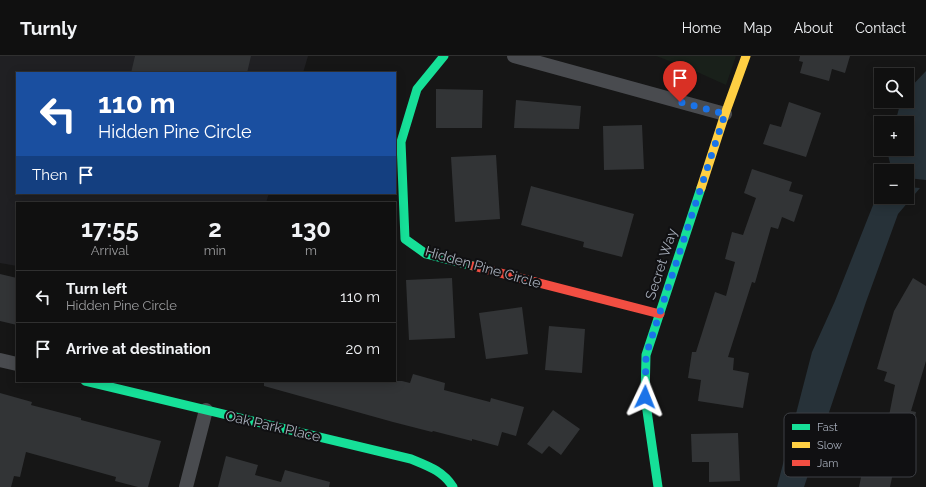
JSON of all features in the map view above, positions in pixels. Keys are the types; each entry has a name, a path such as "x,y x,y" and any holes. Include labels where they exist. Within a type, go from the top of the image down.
{"street":[{"name":"Hidden Pine Circle","path":"444,56 417,89 401,142 400,239 426,254 660,314"},
{"path":"514,56 725,114"},
{"name":"Secret Way","path":"658,487 645,397 646,355 725,114 746,56"},
{"path":"0,360 16,364"},
{"name":"Oak Park Place","path":"89,382 411,459 438,469 449,480 452,487"},
{"path":"186,487 206,410"}],"shaded area":[{"path":"0,56 308,56 303,72 16,72 16,194 269,194 266,202 16,202 16,266 0,263"},
{"path":"656,56 736,56 726,85 686,67"},
{"path":"926,71 926,180 914,179 914,164 890,164 888,156 914,156 914,116 897,116 899,108 914,108 914,84"},
{"path":"914,188 920,188 914,195"},
{"path":"874,203 874,204 906,204 898,214 866,302 829,413 796,413 812,352 835,301"},
{"path":"784,460 784,477 807,477 804,487 777,487"}],"building":[{"path":"135,56 251,56 247,72 131,72"},
{"path":"800,56 850,56 845,73 832,69 829,81 800,73 803,62 799,61"},
{"path":"436,89 483,90 482,128 436,128"},
{"path":"516,100 581,106 579,129 514,128"},
{"path":"789,102 821,113 806,157 763,144 770,124 781,127"},
{"path":"642,125 644,169 604,170 603,126"},
{"path":"496,155 500,219 455,222 451,157"},
{"path":"752,169 792,182 789,191 803,195 794,222 782,217 778,229 771,227 755,283 752,282 728,357 734,358 733,370 749,373 743,408 698,401 701,380 688,378 692,352 696,352 715,292 726,296 735,262 725,259 732,232 743,235 756,198 744,193"},
{"path":"531,186 634,214 622,257 583,247 584,242 521,225"},
{"path":"0,274 16,278 16,325 0,321"},
{"path":"452,278 455,338 409,340 406,280"},
{"path":"913,278 926,286 926,361 911,411 916,413 890,413 895,385 884,381 887,372 877,369 894,311"},
{"path":"522,307 528,354 486,359 479,313"},
{"path":"549,326 585,329 582,373 545,370"},
{"path":"413,374 445,383 444,390 490,402 491,398 524,407 516,436 502,432 498,446 472,439 472,441 393,422 264,386 264,382 402,381 410,383"},
{"path":"0,393 32,402 31,405 81,418 81,420 161,441 148,487 138,487 115,481 116,477 26,452 20,477 14,476 11,487 0,487"},
{"path":"553,410 580,429 561,455 549,446 542,454 527,444"},
{"path":"738,433 740,481 709,482 709,462 692,462 691,434"},
{"path":"226,456 258,465 255,475 281,482 285,470 330,482 329,487 218,487"},
{"path":"861,477 892,477 890,487 859,487"}],"traffic: fast":[{"path":"444,56 417,89 401,142 405,239 426,254 473,266"},
{"path":"658,487 645,397 646,355 701,188"},
{"path":"89,382 411,459 440,473 453,487"}],"traffic: slow":[{"path":"701,188 746,56"}],"traffic: jam":[{"path":"473,266 660,314"}],"route":[{"path":"645,397 646,355 725,114 680,102"}]}
